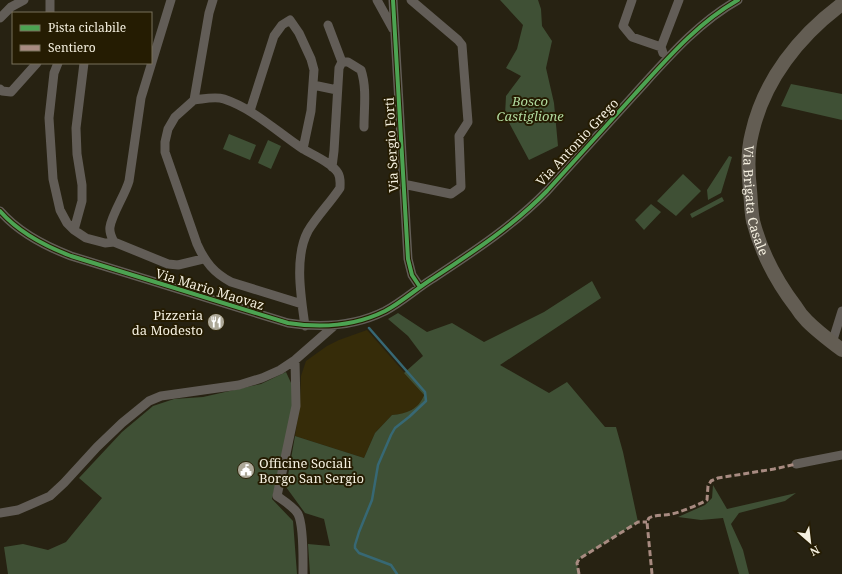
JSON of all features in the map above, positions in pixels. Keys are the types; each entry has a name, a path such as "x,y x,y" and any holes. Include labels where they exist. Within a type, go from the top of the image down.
{"main road":[{"name":"Via Brigata Casale","path":"837,347 806,320 778,283 762,249 753,220 749,178 749,156 752,133 758,113 768,89 781,67 807,33 842,4"}],"street":[{"path":"0,18 9,9 24,0"},
{"path":"50,0 50,12"},
{"path":"152,62 171,0"},
{"path":"194,100 209,13 213,0"},
{"path":"377,0 389,21 395,36"},
{"name":"Via Sergio Forti","path":"393,0 408,260 412,274 420,287"},
{"name":"Via Sergio Forti","path":"403,184 451,194 461,187 459,136 468,122 462,45 411,0"},
{"path":"632,0 623,26 632,37 661,47"},
{"path":"666,59 661,47 679,0"},
{"name":"Via Antonio Grego","path":"420,287 503,231 532,205 610,122 666,59 709,19 738,0"},
{"path":"250,111 274,36 282,25 290,20 299,33 311,59 314,70 308,126 303,149"},
{"path":"328,25 342,62 339,68 332,167"},
{"path":"342,62 348,62 361,70 364,77 364,127"},
{"path":"0,89 2,91 12,92 36,64"},
{"path":"58,64 54,73 49,118 53,179 60,210 67,223 86,238 105,243 114,242 168,264 178,265 203,258"},
{"path":"74,230 82,201 82,185 77,154 76,128 84,64"},
{"path":"114,242 110,228 126,192 129,181 141,98 151,64"},
{"path":"313,85 337,90"},
{"path":"302,304 222,278 203,258 165,152 165,142 168,129 175,116 194,100 208,98 222,99 236,103 332,167 338,173 341,181 340,188 309,229 304,239 301,254 301,266 302,304 305,326"},
{"name":"Via Mario Maovaz","path":"0,211 32,239 65,254 288,324 305,326 335,325 353,322 384,311 420,287"},
{"path":"837,347 842,310"},
{"path":"0,513 18,510 50,496 122,423 149,401 161,396 239,386 268,375 295,360 335,325"},
{"path":"295,360 296,406 277,496 293,508 298,514 301,525 303,574"},
{"path":"796,464 842,455"}],"shaded area":[{"path":"367,330 424,395 421,402 416,407 404,414 392,415 375,433 364,458 295,436 300,404 301,376 306,361 327,346"}],"green space":[{"name":"Bosco Castiglione","path":"500,0 538,0 541,9 542,26 552,41 546,68 554,103 558,146 529,160 505,115 506,96 521,76 506,68 517,49 523,25"},
{"path":"791,84 842,94 842,120 781,106"},
{"path":"229,134 256,145 250,160 223,149"},
{"path":"268,140 281,146 271,169 258,163"},
{"path":"729,156 732,157 721,193 708,200 707,190"},
{"path":"683,174 701,191 676,216 657,201"},
{"path":"722,197 724,201 692,218 690,214"},
{"path":"651,204 661,212 644,230 635,220"},
{"path":"592,281 601,298 500,365 549,393 567,382 605,427 616,427 638,522 579,559 577,563 579,574 310,574 308,544 330,546 324,519 305,513 286,487 295,436 364,458 375,433 392,415 411,410 419,404 424,395 404,373 423,356 408,336 388,319 398,313 427,332 452,323 484,342 544,312"},
{"path":"286,372 292,385 292,418 272,499 293,521 297,574 8,574 4,547 23,544 48,550 66,542 102,498 79,478 122,432 153,406 174,399 203,397 261,384"},
{"path":"713,485 727,509 796,493 785,501 739,513 731,524 743,550 749,574 739,574 723,518 701,520 678,517 705,505 712,498"}],"waterway":[{"path":"369,328 425,392 426,401 395,428 391,435 378,465 372,500 355,545 355,548 359,553 391,565 397,574"}],"marked path":[{"path":"652,574 647,522 649,518 679,512 707,500 708,486 711,481 718,478 796,464"},
{"path":"579,574 577,563 579,559 638,522 647,522"}],"cycle path":[{"path":"393,0 408,259 412,275 420,287"},
{"path":"0,211 15,226 33,238 71,256 288,323 300,325 325,325 350,323 362,320 385,311 397,304 477,249 520,216 547,191 683,43 723,9 738,0"}],"place":[{"name":"Pizzeria da Modesto","path":"216,322"},
{"name":"Officine Sociali Borgo San Sergio","path":"246,470"}]}
